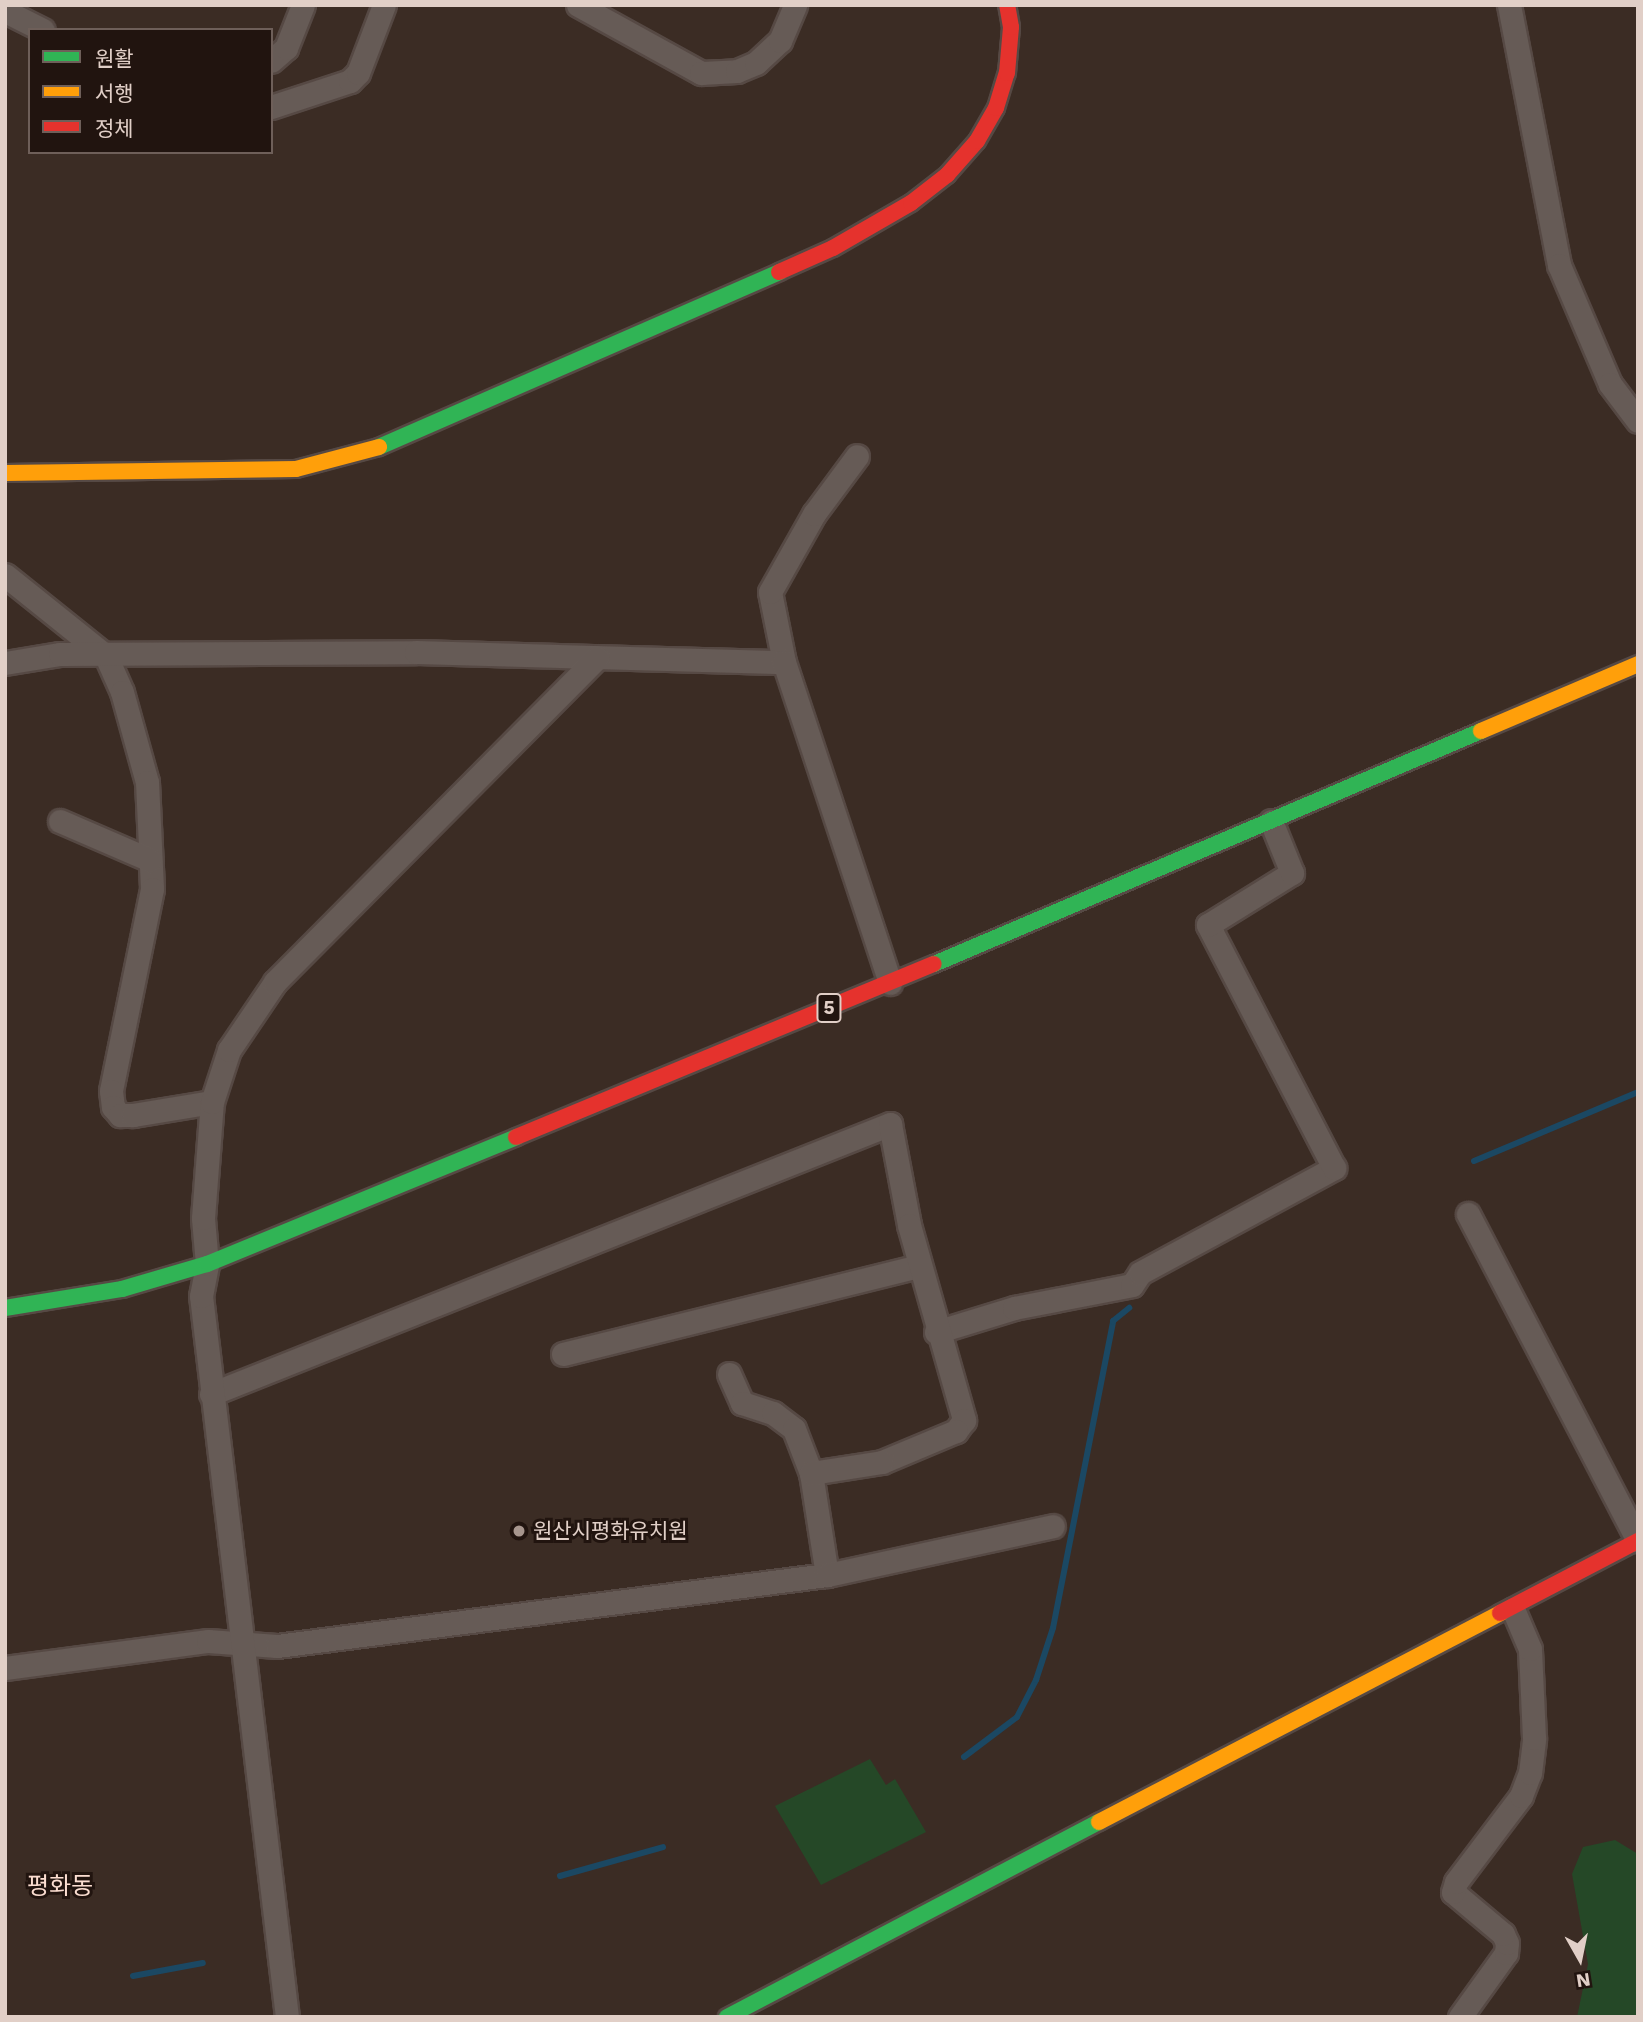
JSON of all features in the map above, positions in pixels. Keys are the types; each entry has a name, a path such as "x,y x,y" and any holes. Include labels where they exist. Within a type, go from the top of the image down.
{"main road":[{"path":"5,473 296,470 347,459 402,439 833,248 911,203 947,175 977,141 996,108 1007,73 1011,27 1006,5"},
{"name":"5","path":"5,1308 122,1289 207,1264 890,983 1638,664"},
{"path":"727,2017 1513,1609 1638,1541"}],"street":[{"path":"273,59 286,48 303,5"},
{"path":"273,106 350,81 358,73 384,5"},
{"path":"578,5 701,73 737,71 756,63 780,40 795,5"},
{"path":"1509,5 1559,265 1611,384 1638,421"},
{"path":"5,11 39,28"},
{"path":"857,456 814,514 769,592 784,662 890,983"},
{"path":"5,575 106,656 122,692 147,782 150,860 146,932 116,1067 113,1107 120,1115 133,1115 212,1102"},
{"path":"5,663 60,654 106,656 416,652 784,662"},
{"path":"287,2017 239,1643 201,1296 207,1264 203,1218 212,1102 229,1050 275,982 597,658"},
{"path":"60,821 150,860"},
{"path":"936,1332 1014,1308 1132,1284 1140,1273 1334,1168 1227,969 1208,925 1292,873 1271,821"},
{"path":"211,1394 890,1124 919,1266 936,1332 964,1420 956,1431 883,1462 811,1473"},
{"path":"1468,1214 1638,1541"},
{"path":"563,1354 919,1266"},
{"path":"729,1374 742,1403 773,1413 794,1429 811,1473 827,1575"},
{"path":"5,1668 208,1641 277,1646 827,1575 1053,1526"},
{"path":"1460,2017 1506,1953 1507,1943 1503,1934 1453,1892 1521,1796 1530,1773 1534,1738 1530,1649 1513,1609"}],"green space":[{"path":"870,1759 886,1785 895,1779 926,1832 821,1885 775,1806"},
{"path":"1615,1840 1638,1854 1638,2017 1577,2017 1588,1964 1572,1874 1583,1847"}],"waterway":[{"path":"1474,1161 1638,1092"},
{"path":"964,1757 1017,1717 1036,1680 1053,1628 1113,1321 1129,1308"},
{"path":"560,1876 663,1847"},
{"path":"133,1976 203,1963"}],"traffic: fast":[{"path":"379,447 779,272"},
{"path":"934,964 1481,731"},
{"path":"5,1308 122,1289 207,1264 516,1137"},
{"path":"727,2017 1099,1822"}],"traffic: slow":[{"path":"5,473 296,469 379,447"},
{"path":"1481,731 1638,664"},
{"path":"1099,1822 1500,1613"}],"traffic: jam":[{"path":"779,272 833,248 911,203 947,175 977,141 996,108 1007,73 1011,27 1007,5"},
{"path":"516,1137 934,964"},
{"path":"1500,1613 1638,1541"}],"place":[{"name":"원산시평화유치원","path":"519,1531"}],"district":[{"name":"평화동","path":"60,1887"}]}
